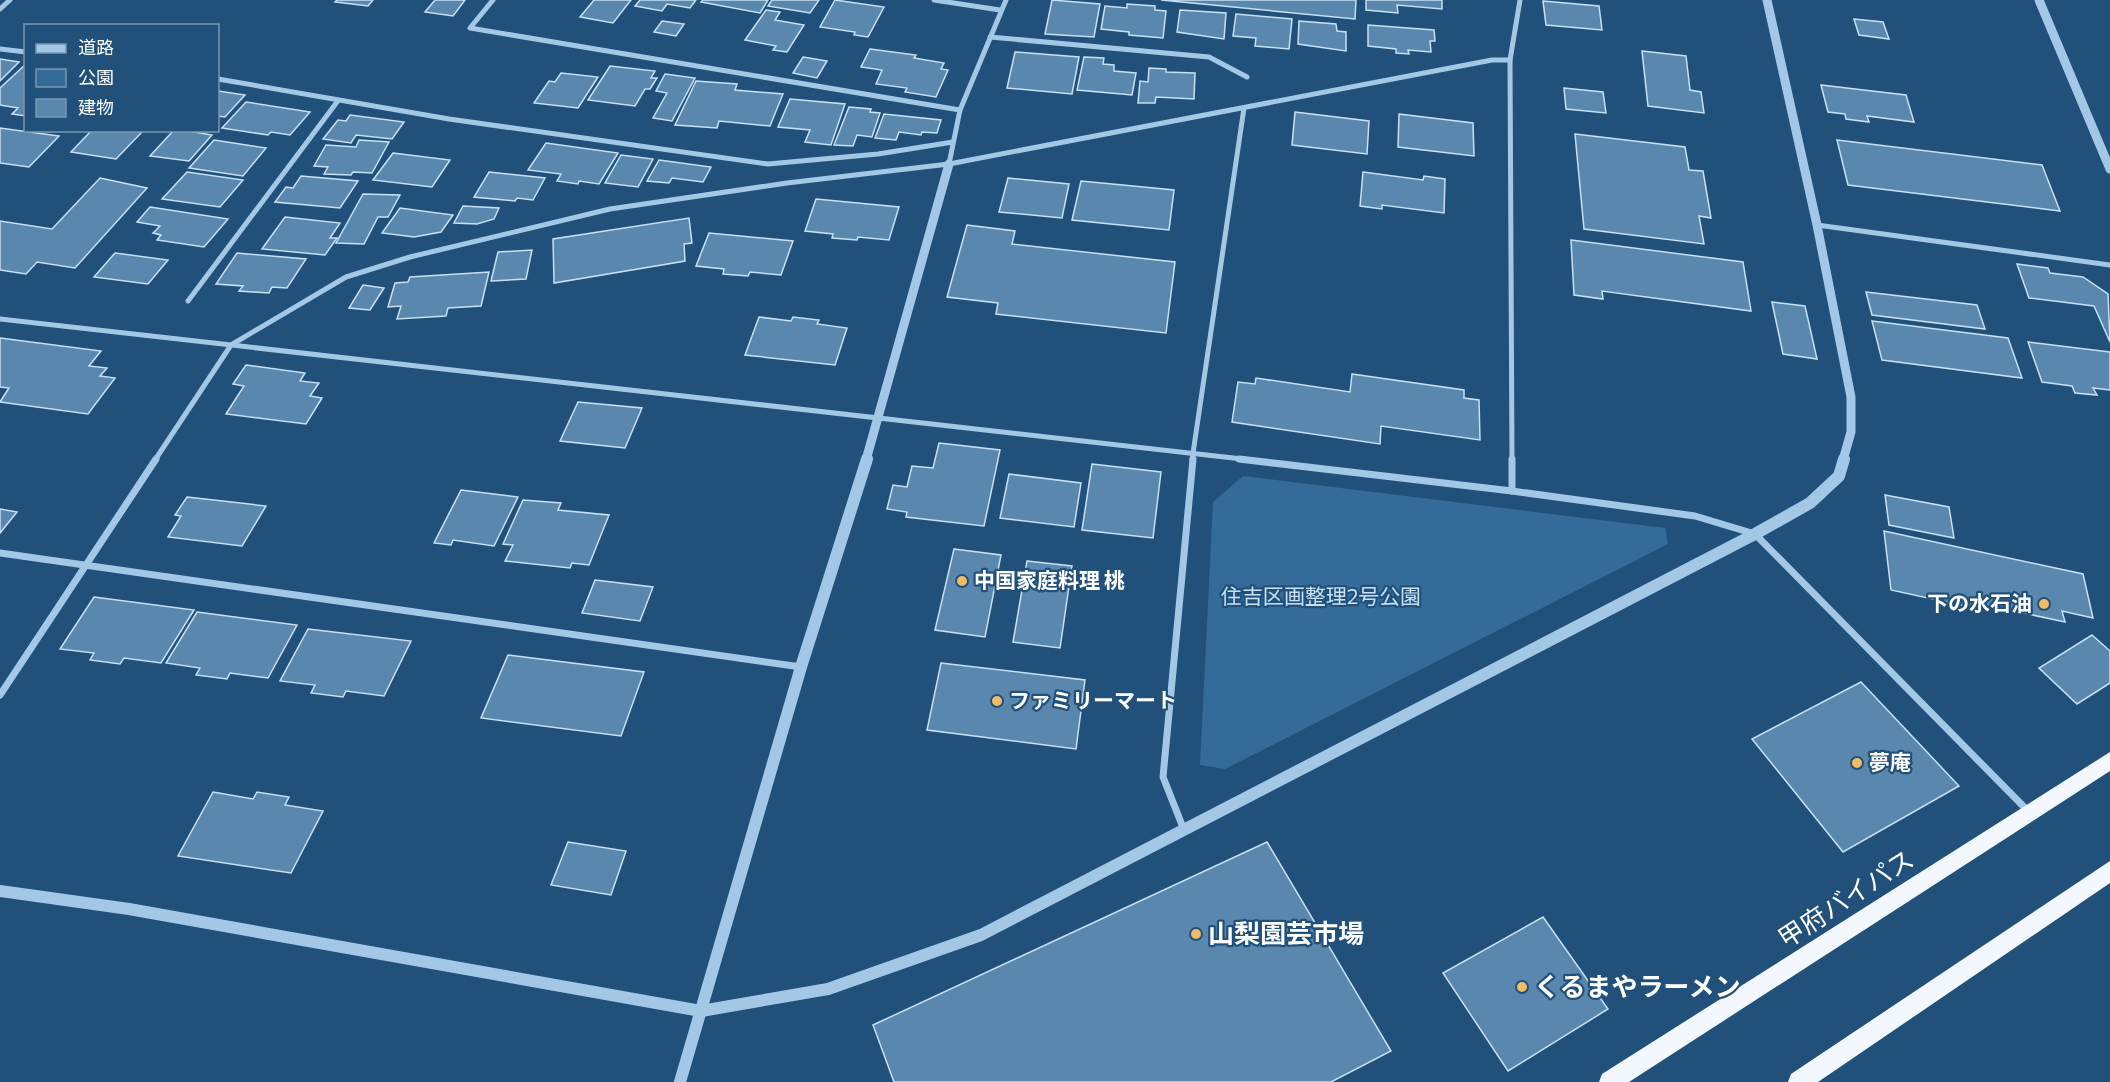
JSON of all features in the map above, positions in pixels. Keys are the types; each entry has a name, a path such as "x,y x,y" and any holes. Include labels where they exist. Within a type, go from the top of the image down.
{"highway":[{"name":"甲府バイパス","path":"1610,1082 2110,761"},
{"path":"1799,1082 2110,871"}],"street":[{"path":"0,9 10,0"},
{"path":"493,0 470,28 960,110"},
{"path":"934,0 1000,10"},
{"path":"680,1082 801,667 880,417 949,164 960,110 1006,0"},
{"path":"1512,491 1510,60 1520,0"},
{"path":"0,891 141,911 701,1011 828,988 981,935 1755,534 1810,503 1839,477 1851,432 1851,397 1817,225 1767,0"},
{"path":"2039,0 2110,169"},
{"path":"990,37 1209,57 1247,77"},
{"path":"0,49 24,52"},
{"path":"0,695 231,345 346,277 410,256 610,209 787,183 949,164 1492,60 1510,60"},
{"path":"219,79 337,102 768,164 878,154 953,142"},
{"path":"188,301 337,102"},
{"path":"1184,831 1162,777 1193,454 1244,108"},
{"path":"1817,225 2110,265"},
{"path":"0,319 880,417 1512,491 1695,516 1755,534 2030,813"},
{"path":"0,554 801,667"}],"green space":[{"name":"住吉区画整理2号公園","path":"1243,476 1665,528 1668,544 1225,769 1200,765 1213,502"}],"building":[{"path":"337,0 373,0 368,6 335,2"},
{"path":"435,0 465,0 453,16 425,12"},
{"path":"594,0 631,0 613,23 580,17"},
{"path":"640,0 696,0 690,8 667,4 662,11 635,6"},
{"path":"703,0 768,0 760,13 701,2"},
{"path":"772,0 819,0 810,13 768,6"},
{"path":"835,0 884,7 868,37 854,35 855,32 820,27"},
{"path":"1052,0 1100,4 1094,37 1045,34"},
{"path":"1161,0 1356,0 1355,19"},
{"path":"1366,0 1442,0 1442,9 1397,5 1398,13 1366,10"},
{"path":"1543,1 1599,6 1602,30 1546,25"},
{"path":"1127,4 1155,6 1155,10 1166,11 1163,38 1129,35 1129,32 1101,29 1105,6 1127,8"},
{"path":"766,10 780,12 775,20 804,25 787,52 773,50 776,46 745,40"},
{"path":"1180,10 1226,13 1224,39 1177,32"},
{"path":"1236,14 1292,19 1289,49 1255,46 1256,38 1233,36"},
{"path":"1854,19 1883,22 1889,39 1859,35"},
{"path":"662,21 684,24 676,36 654,32"},
{"path":"1299,21 1336,24 1337,31 1346,32 1346,51 1298,44"},
{"path":"1368,25 1434,30 1435,41 1430,41 1431,52 1408,50 1409,54 1396,53 1396,49 1368,46"},
{"path":"870,49 916,55 914,58 944,63 941,69 948,70 936,97 905,92 907,88 876,84 882,70 861,67"},
{"path":"1642,51 1686,56 1690,90 1701,92 1704,113 1648,106"},
{"path":"1015,52 1079,57 1072,94 1007,88"},
{"path":"803,57 827,61 817,78 793,73"},
{"path":"1084,57 1104,58 1103,64 1114,65 1114,71 1136,73 1132,95 1077,90"},
{"path":"0,59 19,62 0,81"},
{"path":"24,66 24,116 12,114 18,108 0,105 0,88"},
{"path":"610,66 655,71 651,78 657,78 650,89 645,89 635,106 588,100"},
{"path":"1149,68 1166,69 1166,72 1195,73 1194,99 1156,97 1155,103 1138,103 1140,81 1148,82"},
{"path":"561,73 598,77 578,108 534,103 549,81 555,82"},
{"path":"665,74 695,78 672,121 653,118 667,93 656,91"},
{"path":"696,81 737,84 735,90 783,94 770,126 719,121 717,128 675,125"},
{"path":"1821,85 1906,95 1914,122 1867,116 1869,122 1846,119 1845,114 1828,112"},
{"path":"1564,88 1603,92 1606,113 1566,109"},
{"path":"219,91 245,95 225,117 219,116"},
{"path":"790,99 845,104 831,145 805,142 810,130 778,127"},
{"path":"246,102 310,112 290,135 271,132 268,135 222,128"},
{"path":"849,107 871,109 870,112 880,113 872,137 857,135 853,146 834,145"},
{"path":"1295,112 1369,121 1367,154 1292,145"},
{"path":"884,114 941,120 937,133 922,132 921,135 899,132 896,140 875,138"},
{"path":"1399,114 1473,123 1474,156 1398,147"},
{"path":"350,115 404,122 392,139 356,135 351,143 323,139 338,120 346,121"},
{"path":"0,128 59,136 29,167 0,163"},
{"path":"90,132 142,132 116,159 71,152"},
{"path":"172,132 212,135 189,161 150,156"},
{"path":"1575,134 1685,147 1689,170 1703,171 1711,218 1699,216 1704,244 1584,229"},
{"path":"214,140 266,148 243,176 189,168"},
{"path":"359,140 389,142 372,173 324,174 328,167 314,166 326,145 356,147"},
{"path":"1837,140 2042,165 2060,211 1848,185"},
{"path":"546,143 618,153 599,184 579,181 578,184 557,181 561,174 528,170"},
{"path":"393,153 450,160 432,187 373,180"},
{"path":"621,155 653,159 638,187 605,183"},
{"path":"659,160 711,167 703,182 672,178 669,183 647,181"},
{"path":"187,172 243,180 220,207 162,199"},
{"path":"489,172 545,178 533,200 517,198 515,201 474,197"},
{"path":"1363,172 1423,180 1424,176 1445,179 1444,213 1382,205 1382,209 1360,206"},
{"path":"301,176 358,181 340,208 275,202 286,187 293,188"},
{"path":"100,178 147,188 75,268 37,262 26,274 0,270 0,221 52,229"},
{"path":"1008,178 1069,184 1062,218 999,212"},
{"path":"1081,181 1174,190 1169,230 1072,220"},
{"path":"363,194 400,195 388,217 378,217 364,244 336,243"},
{"path":"816,199 899,207 889,240 858,237 857,240 832,238 833,234 805,231"},
{"path":"463,206 499,208 494,219 477,224 454,223"},
{"path":"150,207 228,219 204,247 157,240 161,235 153,233 160,226 137,222"},
{"path":"400,208 453,215 441,232 414,237 382,233"},
{"path":"285,217 340,223 330,238 337,238 325,255 262,249"},
{"path":"689,218 692,243 684,244 685,261 554,283 553,239"},
{"path":"967,225 1015,231 1012,244 1175,262 1166,333 996,314 998,303 947,297"},
{"path":"709,233 793,241 781,275 750,272 748,276 723,274 724,269 696,266"},
{"path":"1571,240 1743,262 1751,311 1602,291 1603,299 1574,295"},
{"path":"532,250 526,279 491,281 498,252"},
{"path":"115,253 168,260 148,284 94,277"},
{"path":"237,253 306,259 287,288 272,287 269,293 239,291 243,286 216,284"},
{"path":"2017,264 2048,268 2050,273 2083,277 2108,294 2110,342 2094,306 2029,298"},
{"path":"489,272 481,306 448,308 446,316 397,319 401,306 388,307 395,283 408,282 410,277"},
{"path":"363,285 384,288 370,310 349,308"},
{"path":"1866,292 1977,305 1985,329 1872,315"},
{"path":"1772,302 1805,306 1817,359 1783,354"},
{"path":"759,317 791,321 793,317 819,320 817,324 847,328 835,365 745,355"},
{"path":"1872,321 2008,338 2022,378 1882,360"},
{"path":"0,338 101,351 89,366 107,368 100,376 115,378 88,414 0,402 9,388 0,387"},
{"path":"2028,342 2110,352 2110,390 2093,388 2097,395 2075,393 2072,386 2042,382"},
{"path":"246,365 305,373 300,381 319,383 310,396 322,398 306,424 226,414 244,386 233,384"},
{"path":"1352,374 1464,390 1464,398 1479,400 1480,440 1381,426 1380,444 1232,422 1238,382 1255,384 1256,378 1350,392"},
{"path":"578,402 642,408 625,448 560,441"},
{"path":"939,443 1000,450 984,526 906,517 907,512 887,509 893,485 907,487 912,466 933,468"},
{"path":"1092,464 1161,472 1153,538 1082,530"},
{"path":"1009,474 1081,483 1074,527 1000,518"},
{"path":"461,490 518,497 494,546 453,540 451,545 434,543"},
{"path":"1885,495 1949,507 1954,538 1889,525"},
{"path":"187,497 266,506 242,546 168,537 181,516 175,515"},
{"path":"523,500 561,503 558,510 609,515 589,565 572,563 570,568 505,561 513,545 503,544"},
{"path":"0,509 17,512 0,533"},
{"path":"1884,531 2083,574 2093,618 2062,611 2065,622 1977,603 1978,609 1891,590"},
{"path":"954,549 1001,555 985,637 935,630"},
{"path":"1027,561 1072,566 1060,648 1013,642"},
{"path":"595,580 653,587 640,621 582,613"},
{"path":"94,597 194,610 161,663 124,658 120,664 90,660 94,653 60,649"},
{"path":"197,612 297,625 268,678 230,673 227,679 196,675 200,668 166,663"},
{"path":"308,629 411,641 384,696 346,691 343,697 311,693 315,685 280,681"},
{"path":"2092,635 2110,651 2110,683 2077,704 2039,668"},
{"path":"508,655 644,672 621,736 481,718"},
{"path":"941,663 1085,680 1076,749 927,730"},
{"path":"1861,682 1959,786 1843,852 1752,739"},
{"path":"213,792 253,799 257,792 289,797 285,805 323,811 291,873 178,856"},
{"path":"568,842 626,851 611,895 551,885"},
{"name":"山梨園芸市場","path":"1267,842 1391,1051 1331,1082 894,1082 873,1025"},
{"path":"1543,917 1608,1009 1508,1071 1443,973"}],"place":[{"name":"中国家庭料理 桃","path":"962,581"},
{"name":"下の水石油","path":"2044,604"},
{"name":"ファミリーマート","path":"997,701"},
{"name":"夢庵","path":"1857,763"},
{"name":"山梨園芸市場","path":"1196,934"},
{"name":"くるまやラーメン","path":"1522,987"}]}
